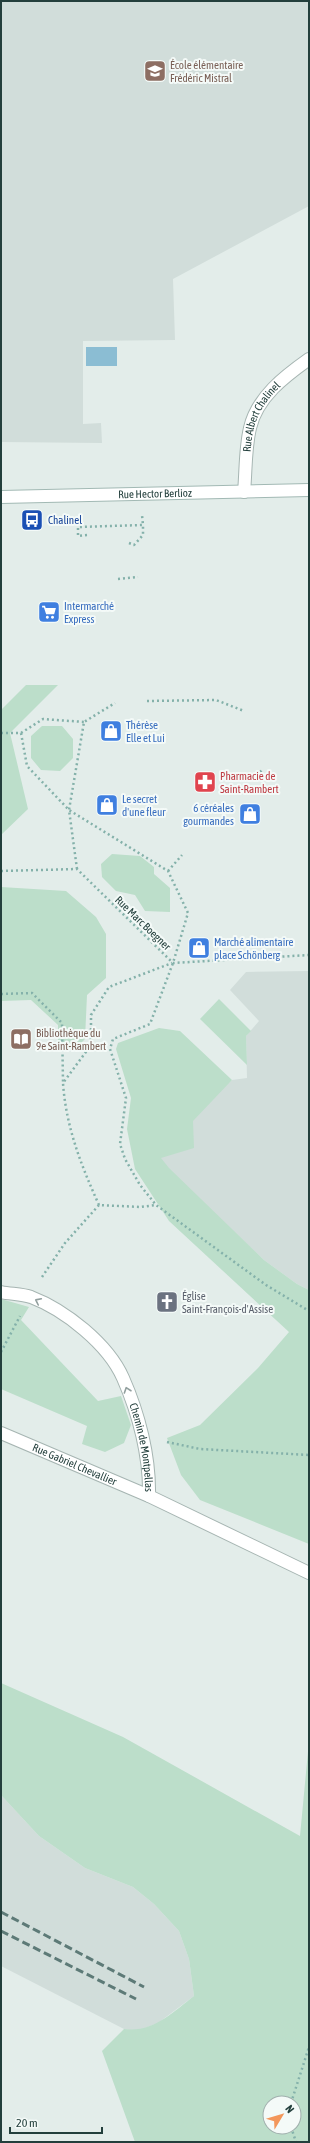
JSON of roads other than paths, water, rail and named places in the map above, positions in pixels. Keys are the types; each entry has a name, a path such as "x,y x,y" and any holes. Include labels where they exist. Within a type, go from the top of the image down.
{"street":[{"name":"Rue Albert Chalinel","path":"244,492 250,426 264,399 288,375 309,359"},
{"name":"Rue Hector Berlioz","path":"1,497 309,490"},
{"name":"Chemin de Montpellas","path":"1,1292 30,1297 66,1314 106,1352 123,1377 143,1437 149,1469 149,1496 309,1573"},
{"name":"Rue Gabriel Chevallier","path":"1,1433 149,1496"}],"water":[{"path":"86,347 117,347 117,366 86,366"}],"railway":[{"path":"1,1912 144,1987"},
{"path":"1,1931 136,1999"}],"place":[{"name":"École élémentaire Frédéric Mistral","path":"155,71"},
{"name":"Chalinel","path":"32,520"},
{"name":"Intermarché Express","path":"49,612"},
{"name":"Thérèse Elle et Lui","path":"111,731"},
{"name":"Pharmacie de Saint-Rambert","path":"205,782"},
{"name":"Le secret d'une fleur","path":"107,805"},
{"name":"6 céréales gourmandes","path":"250,814"},
{"name":"Marché alimentaire place Schönberg","path":"199,948"},
{"name":"Bibliothèque du 9e Saint-Rambert","path":"21,1039"},
{"name":"Église Saint-François-d'Assise","path":"167,1302"}]}
